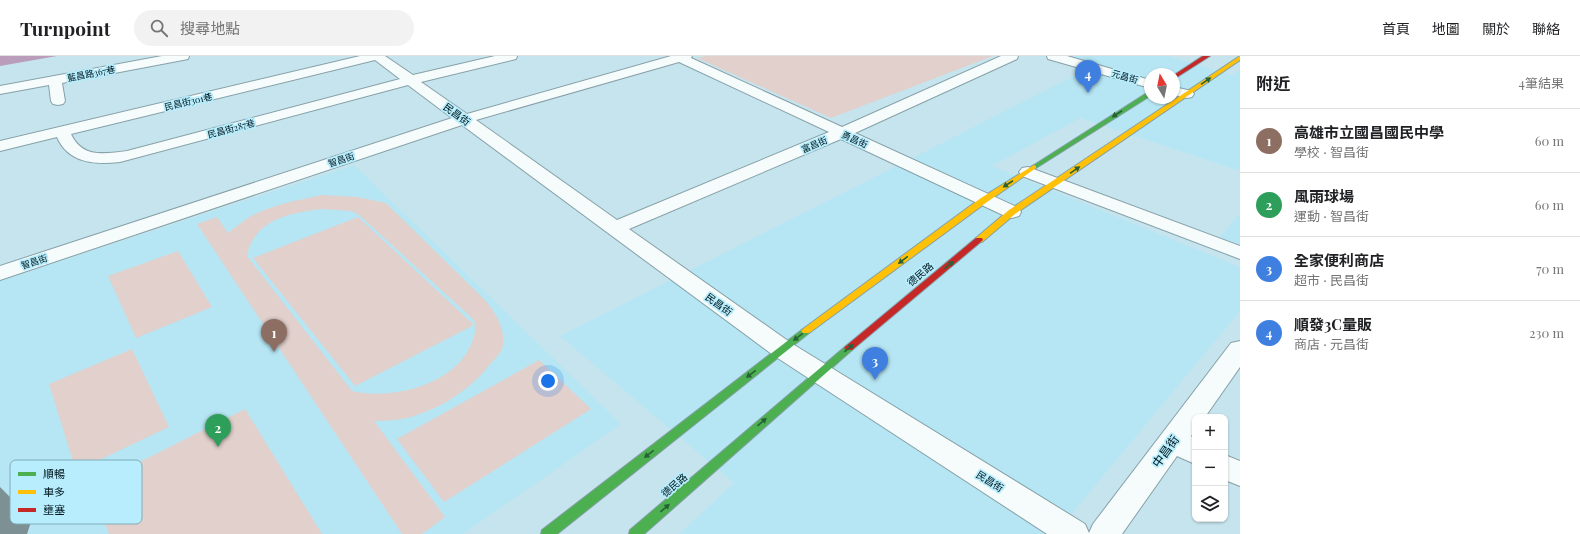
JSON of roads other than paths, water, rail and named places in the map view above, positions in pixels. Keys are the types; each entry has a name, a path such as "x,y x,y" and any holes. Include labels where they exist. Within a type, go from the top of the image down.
{"street":[{"path":"0,78 122,56"},
{"name":"藍昌路367巷","path":"0,90 183,56"},
{"name":"民昌街","path":"377,56 782,350 1074,534"},
{"name":"民昌街301巷","path":"0,146 377,56"},
{"name":"民昌街287巷","path":"62,131 69,145 86,156 97,159 128,156 410,80 511,56"},
{"name":"勇昌街","path":"681,56 841,133 1012,212"},
{"name":"智昌街","path":"0,273 464,119 681,56"},
{"name":"富昌街","path":"614,228 841,133 1012,56"},
{"name":"元昌街","path":"1053,56 1144,82"},
{"path":"1180,73 1207,56"},
{"name":"德民路","path":"1180,92 1240,58"},
{"path":"55,80 58,101"},
{"name":"德民路","path":"547,534 782,350 984,200 1144,96"},
{"name":"德民路","path":"636,534 819,373 1012,212 1163,104"},
{"path":"1028,172 1240,254"},
{"name":"中昌街","path":"1104,534 1184,446 1240,349"},
{"path":"1228,468 1240,474"}],"place":[{"name":"順發3C量販","path":"1088,93"},
{"name":"高雄市立國昌國民中學","path":"274,352"},
{"name":"全家便利商店","path":"875,380"},
{"name":"風雨球場","path":"218,447"}]}
